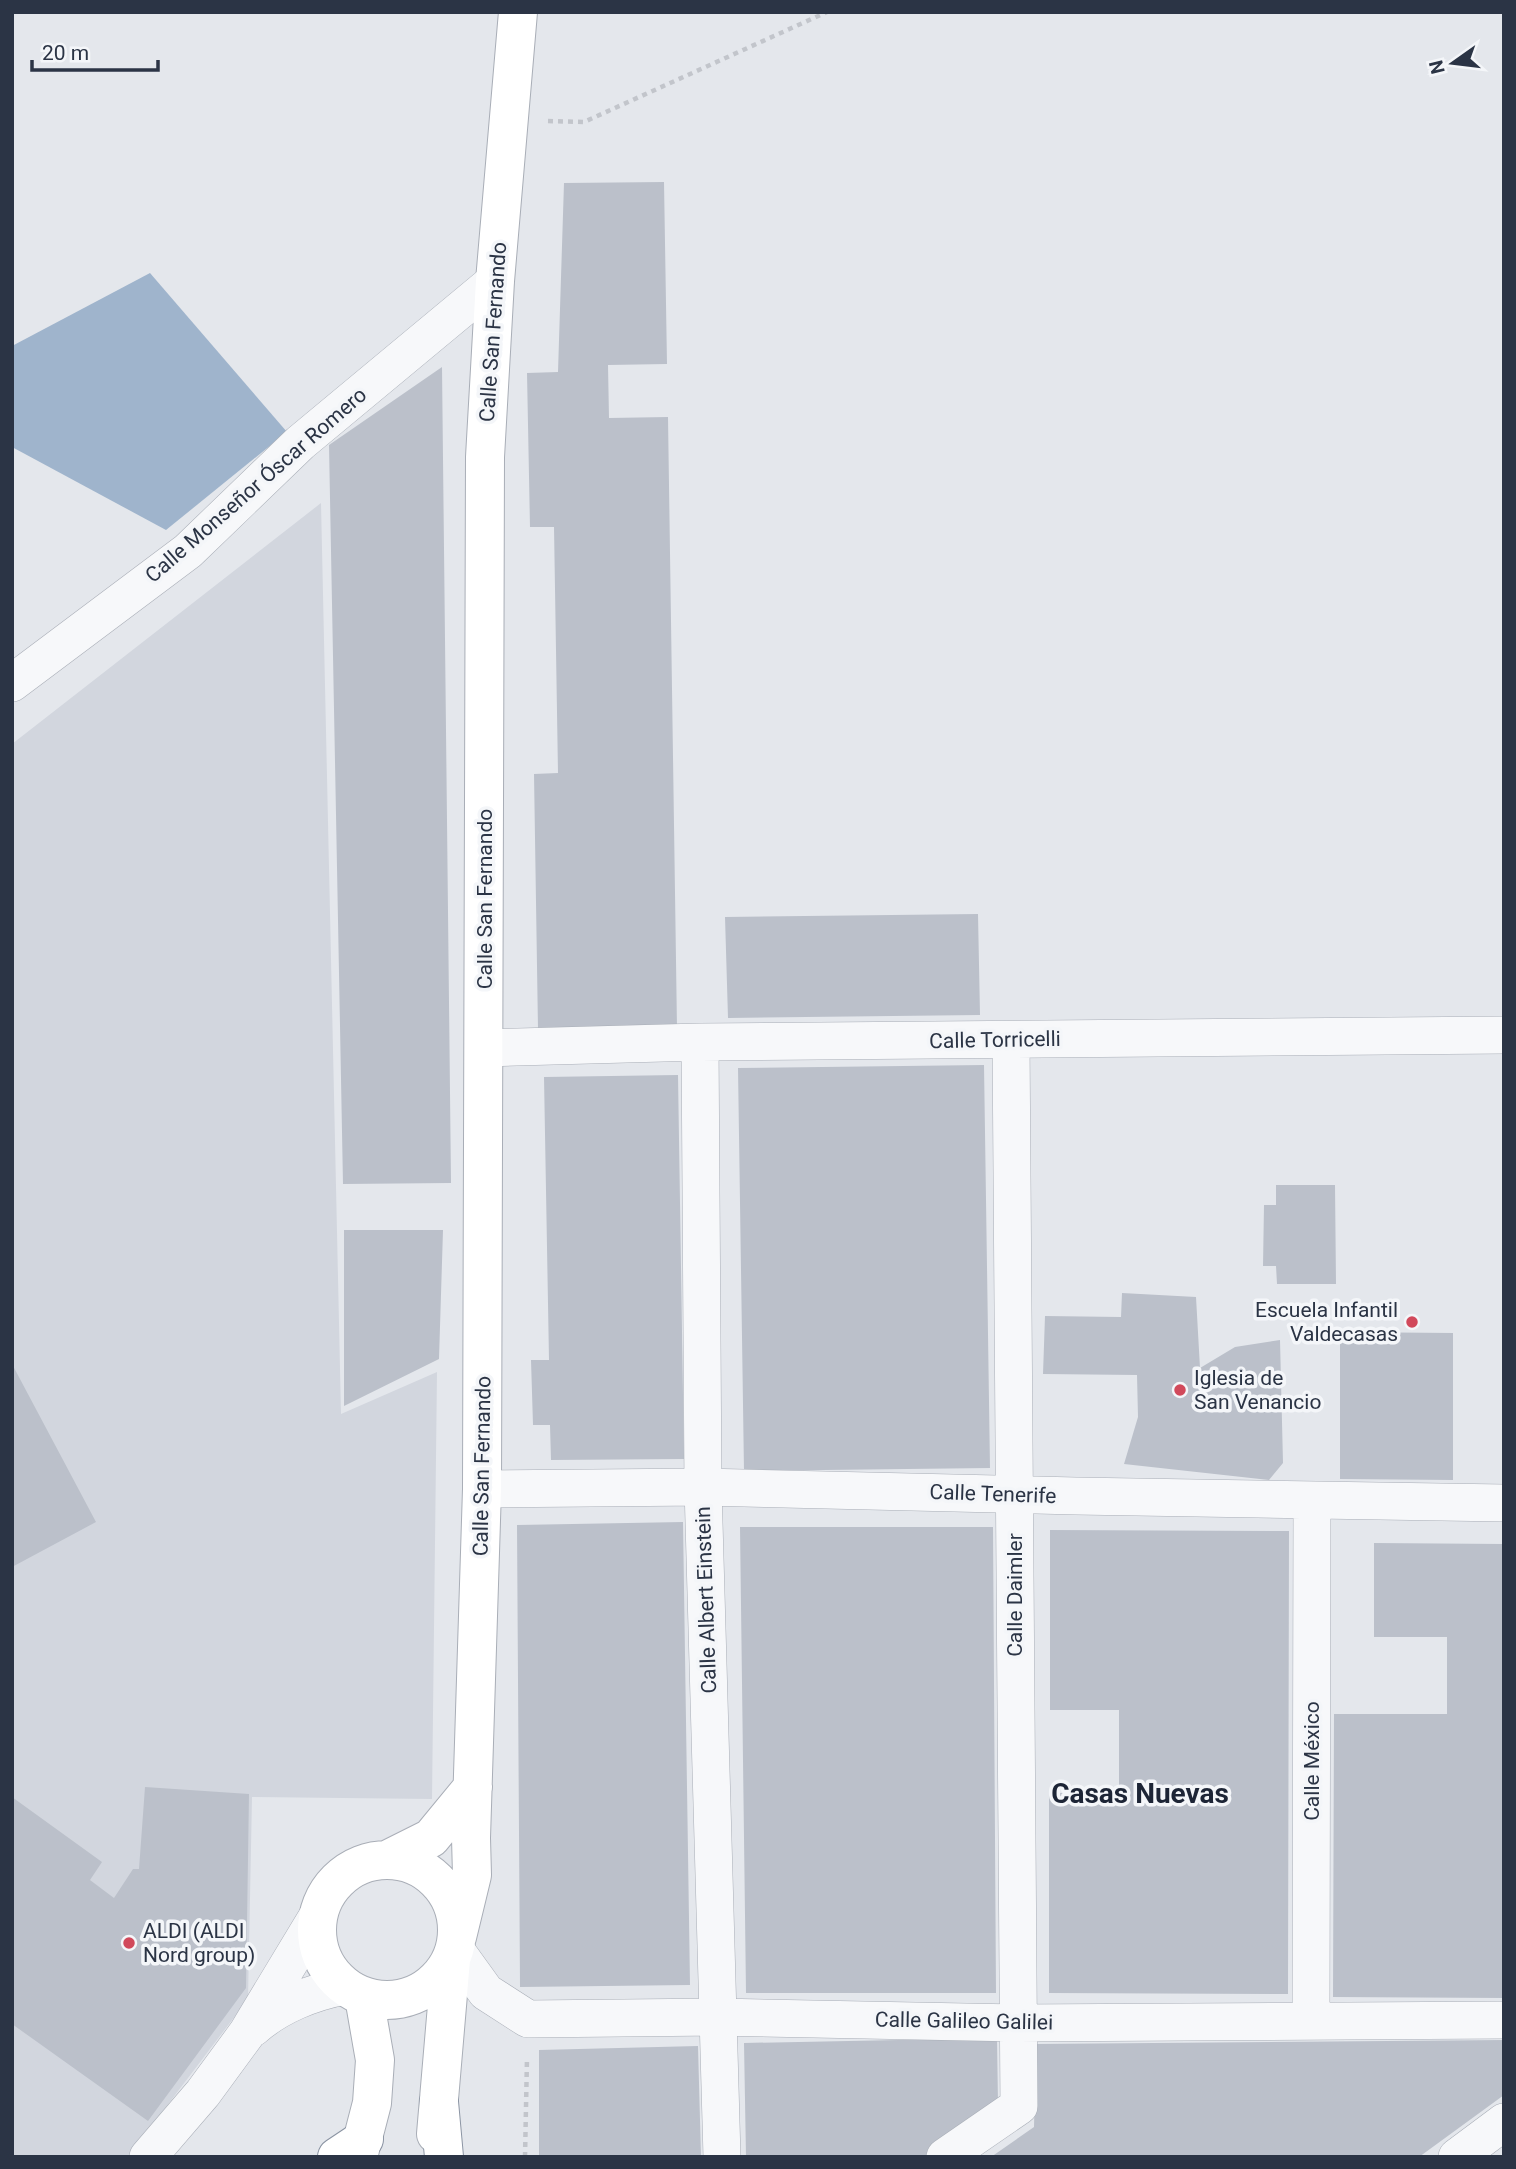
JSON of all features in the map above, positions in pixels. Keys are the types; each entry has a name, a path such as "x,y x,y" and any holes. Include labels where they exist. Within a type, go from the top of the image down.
{"main road":[{"name":"Calle San Fernando","path":"454,1948 471,1875 482,1489 485,457 495,281 519,12"},
{"path":"454,1948 439,1977 424,1990 404,1998 384,2001 354,1992 330,1973 316,1936 317,1917 323,1898 335,1881 351,1869 369,1861 389,1858 431,1838 473,1787"},
{"path":"389,1858 411,1863 431,1875 446,1892 455,1914 433,2157"},
{"path":"353,2151 372,2103 375,2060 354,1992"},
{"path":"439,2102 444,2157"}],"street":[{"name":"Calle Monseñor Óscar Romero","path":"12,683 188,551 300,443 495,281"},
{"name":"Calle Torricelli","path":"485,1048 700,1042 1504,1035"},
{"name":"Calle Daimler","path":"945,2157 1019,2106 1011,1041"},
{"name":"Calle Albert Einstein","path":"700,1042 703,1487 722,2157"},
{"name":"Calle Tenerife","path":"482,1489 703,1487 1504,1503"},
{"name":"Calle México","path":"1311,2021 1312,1500"},
{"path":"148,2157 203,2093 247,2033 317,1917"},
{"path":"454,1948 486,1992 528,2019"},
{"path":"247,2033 268,2015 325,1990 354,1992"},
{"name":"Calle Galileo Galilei","path":"528,2019 718,2017 1018,2023 1504,2020"},
{"path":"1457,2157 1504,2122"}],"path":[{"path":"509,121 584,122 827,12"},
{"path":"525,2157 528,2019"}],"shaded area":[{"path":"321,503 341,1414 437,1372 432,1799 252,1797 248,1999 128,2157 12,2157 12,744"}],"water":[{"path":"150,273 287,432 166,530 12,447 12,346"}],"building":[{"path":"664,182 667,364 608,365 609,418 668,417 677,1028 538,1029 534,774 558,773 554,527 530,527 527,373 558,372 564,183"},
{"path":"442,367 451,1183 343,1184 329,445"},
{"path":"978,914 980,1015 728,1018 725,917"},
{"path":"984,1065 990,1468 744,1471 738,1068"},
{"path":"678,1075 684,1459 551,1460 550,1425 533,1425 531,1360 549,1360 544,1077"},
{"path":"1276,1185 1335,1185 1336,1284 1277,1284 1276,1266 1263,1266 1264,1205 1276,1205"},
{"path":"344,1230 443,1230 439,1359 344,1406"},
{"path":"1122,1293 1196,1297 1200,1368 1235,1347 1280,1340 1283,1463 1269,1480 1124,1464 1138,1417 1137,1375 1043,1374 1045,1316 1121,1317"},
{"path":"1340,1332 1453,1333 1453,1480 1340,1479"},
{"path":"12,1364 96,1522 12,1567"},
{"path":"683,1522 690,1985 520,1987 517,1525"},
{"path":"740,1527 993,1527 996,1993 746,1993"},
{"path":"1050,1530 1289,1531 1288,1994 1049,1993 1049,1793 1119,1793 1119,1710 1050,1710"},
{"path":"1374,1543 1504,1544 1504,1998 1333,1997 1334,1714 1447,1714 1447,1637 1374,1637"},
{"name":"ALDI (ALDI Nord group)","path":"145,1787 249,1794 246,1988 148,2121 12,2024 12,1797 102,1862 90,1880 114,1898 133,1869 139,1869"},
{"path":"997,2038 998,2104 924,2157 746,2157 744,2043"},
{"path":"1504,2040 1504,2095 1419,2157 991,2157 1034,2127 1036,2044"},
{"path":"698,2046 701,2157 539,2157 539,2050"}],"place":[{"name":"Escuela Infantil Valdecasas","path":"1412,1322"},
{"name":"Iglesia de San Venancio","path":"1180,1390"},
{"name":"ALDI (ALDI Nord group)","path":"129,1943"}],"district":[{"name":"Casas Nuevas","path":"1140,1793"}]}
